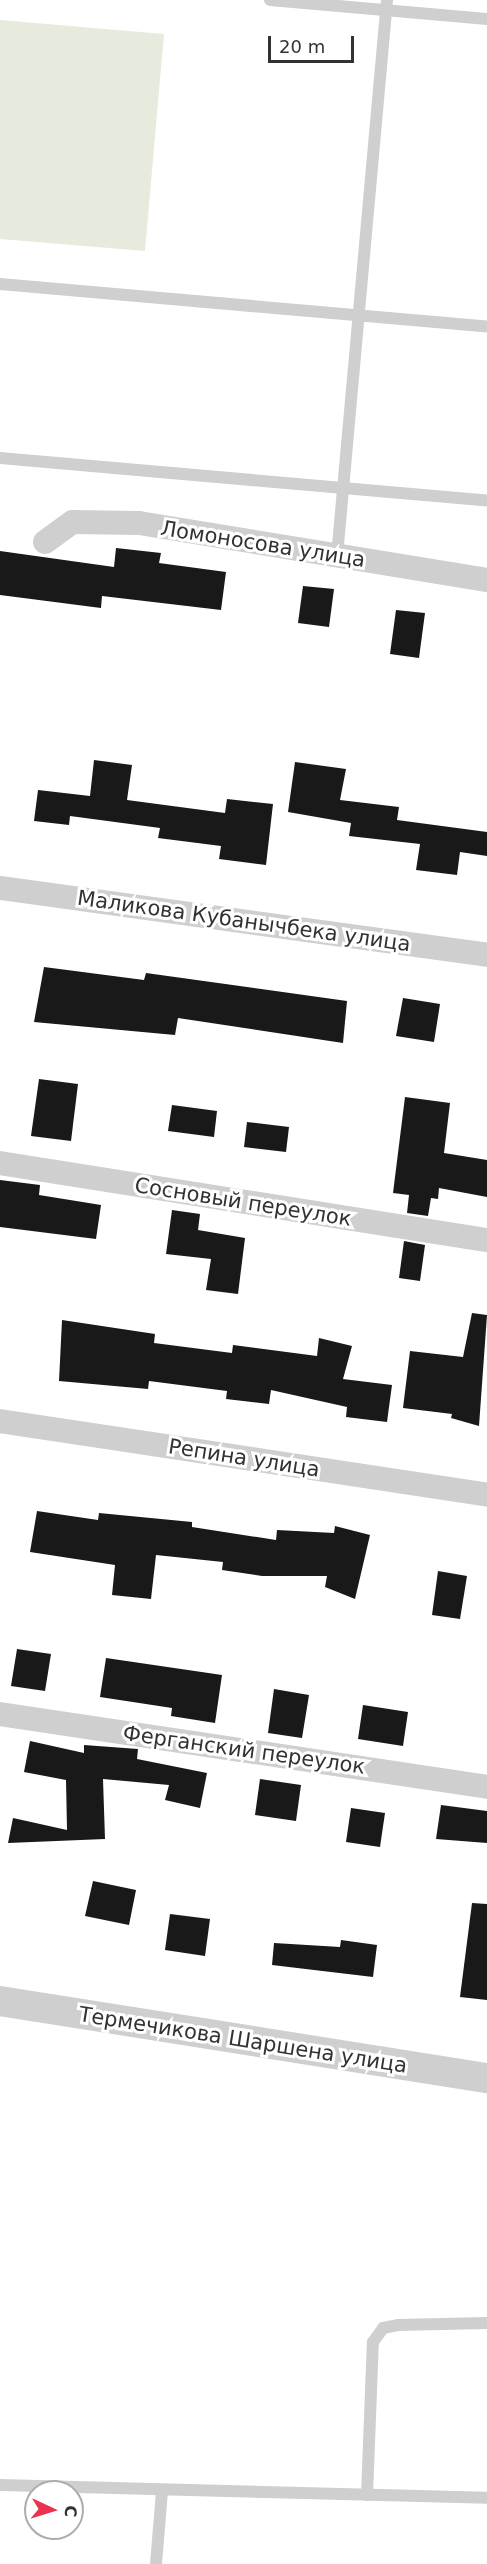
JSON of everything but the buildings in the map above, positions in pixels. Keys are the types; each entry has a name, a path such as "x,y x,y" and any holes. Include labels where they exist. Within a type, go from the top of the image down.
{"street":[{"name":"Ломоносова улица","path":"45,542 73,522 139,523 487,580"},
{"name":"Маликова Кубанычбека улица","path":"0,888 487,955"},
{"name":"Сосновый переулок","path":"0,1164 487,1240"},
{"name":"Репина улица","path":"0,1421 487,1495"},
{"name":"Ферганский переулок","path":"0,1714 487,1787"},
{"name":"Термечикова Шаршена улица","path":"1,2006 487,2078"}],"lane":[{"path":"270,0 386,5 487,19"},
{"path":"337,556 386,5"},
{"path":"0,284 487,327"},
{"path":"0,458 487,501"},
{"path":"367,2495 374,2342 383,2328 398,2325 487,2323"},
{"path":"0,2485 487,2498"},
{"path":"156,2564 162,2491"}],"shaded area":[{"path":"0,20 164,34 145,251 0,239"}]}
